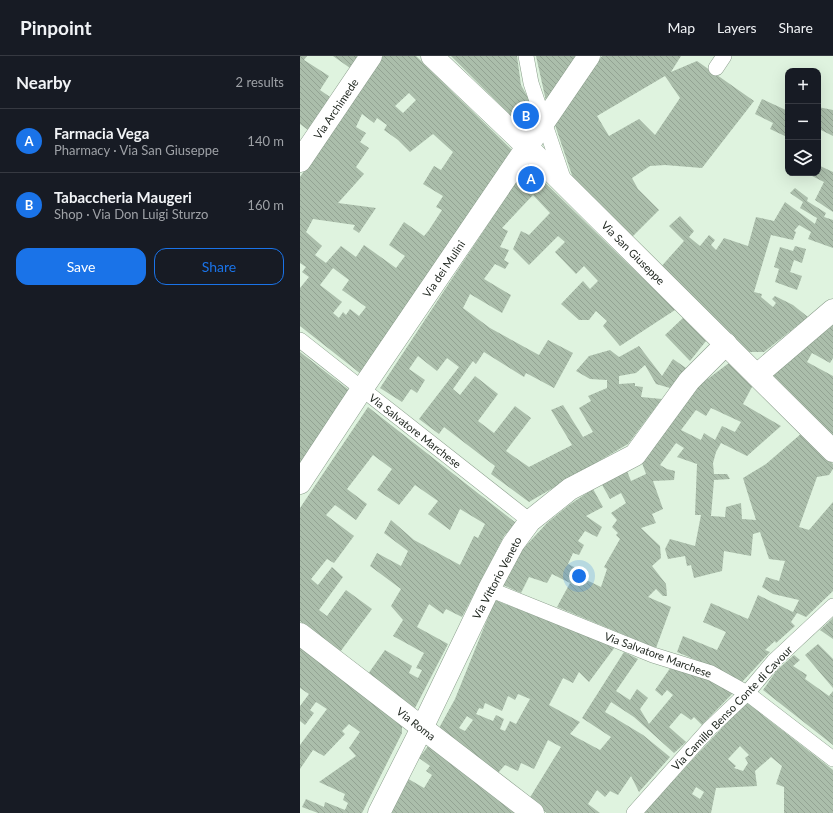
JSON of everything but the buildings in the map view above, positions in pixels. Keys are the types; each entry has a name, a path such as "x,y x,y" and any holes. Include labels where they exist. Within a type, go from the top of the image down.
{"street":[{"name":"Via Archimede","path":"300,161 371,56"},
{"name":"Via San Giuseppe","path":"432,56 565,185 833,451"},
{"path":"526,56 531,83 565,185"},
{"name":"Via dei Mulini","path":"300,483 362,389 589,56"},
{"path":"757,375 833,310"},
{"name":"Via Salvatore Marchese","path":"300,340 530,521"},
{"name":"Via Vittorio Veneto","path":"379,813 489,589 513,544 530,521 570,489 634,455 690,381 726,344"},
{"name":"Via Salvatore Marchese","path":"489,589 653,655 711,674 747,693 833,759"},
{"name":"Via Camillo Benso Conte di Cavour","path":"634,813 709,729 747,693 774,661 833,606"},
{"name":"Via Roma","path":"300,634 533,813"}],"place":[{"name":"Tabaccheria Maugeri","path":"526,116"},
{"name":"Farmacia Vega","path":"531,179"}]}
